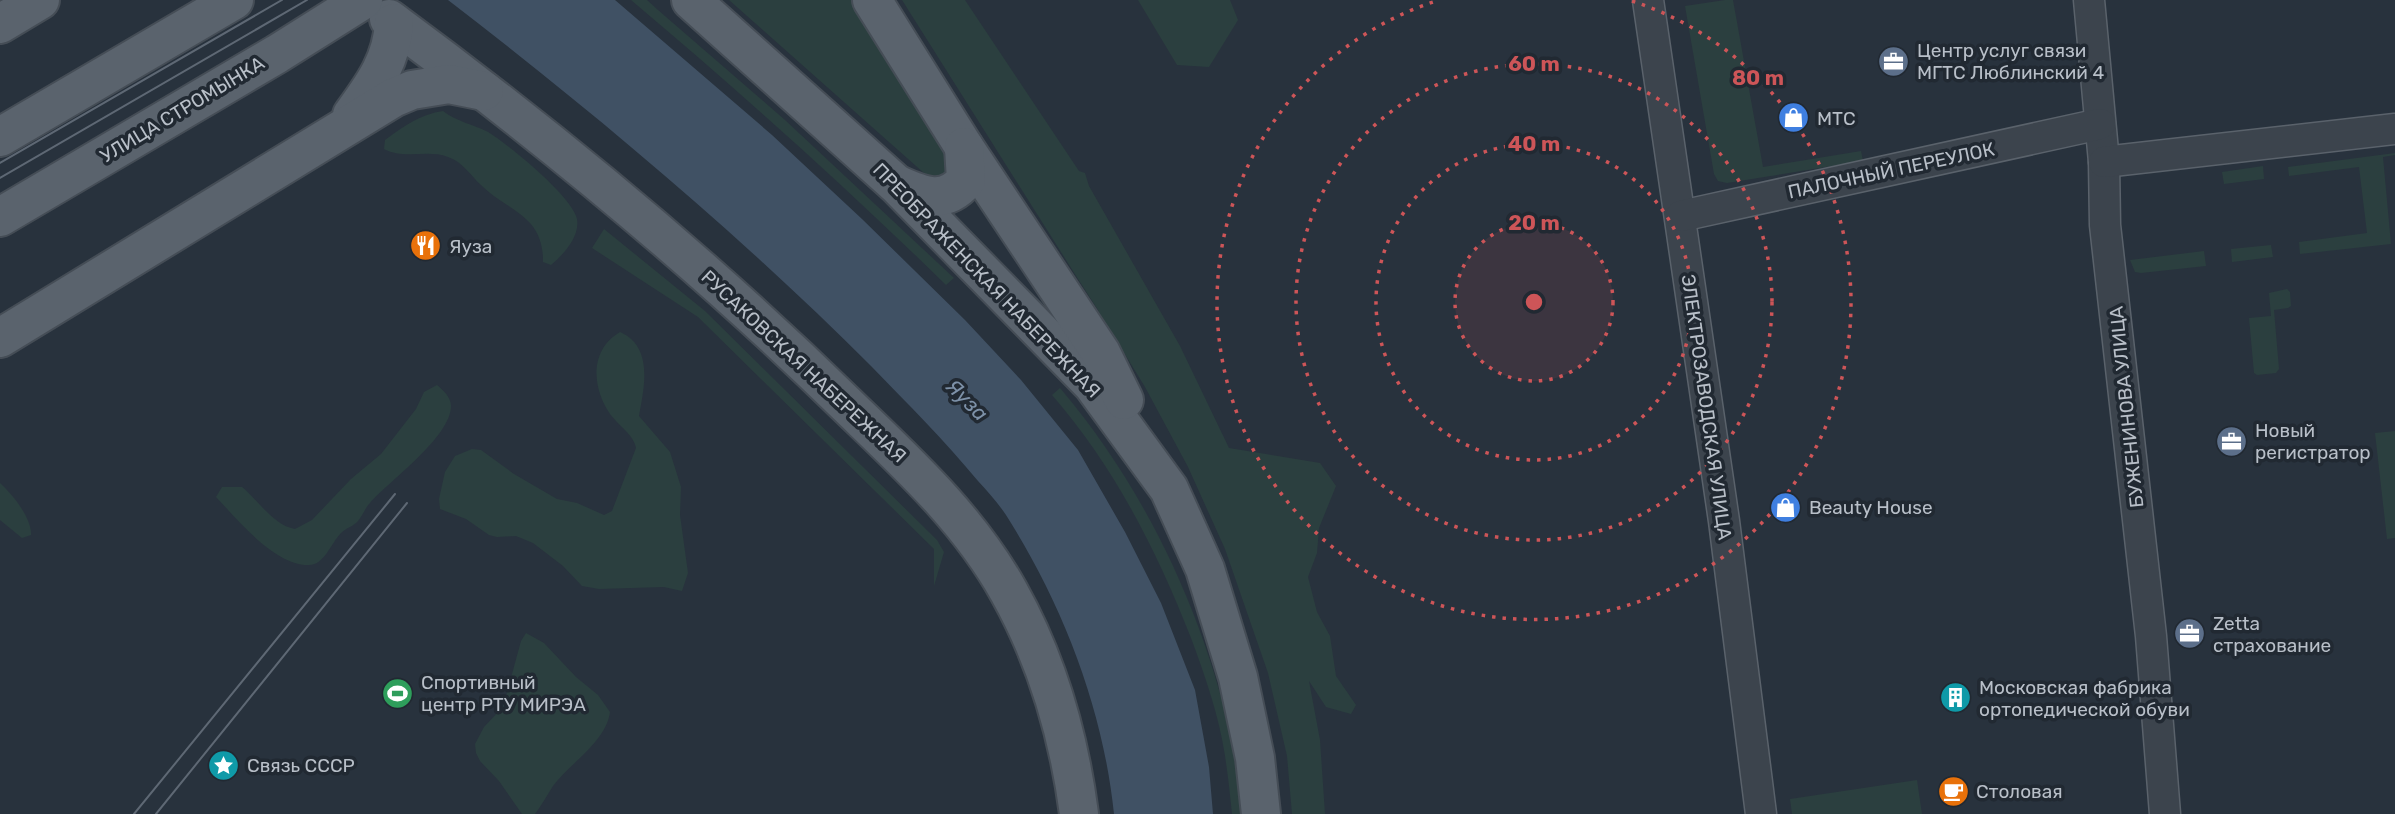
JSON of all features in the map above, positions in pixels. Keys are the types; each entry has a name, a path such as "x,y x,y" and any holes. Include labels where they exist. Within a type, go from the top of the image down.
{"main road":[{"path":"0,24 40,0"},
{"name":"ПРЕОБРАЖЕНСКАЯ НАБЕРЕЖНАЯ","path":"691,0 896,184 1093,385 1169,489 1205,569 1238,677 1255,758 1261,814"},
{"path":"872,0 964,147 1101,353 1169,489"},
{"path":"0,137 228,4"},
{"path":"342,128 380,77 393,43 382,14"},
{"name":"УЛИЦА СТРОМЫНКА","path":"0,216 277,54 382,14"},
{"name":"РУСАКОВСКАЯ НАБЕРЕЖНАЯ","path":"382,14 485,91 674,245 766,326 921,476 972,534 1009,592 1039,656 1062,725 1079,814"},
{"path":"0,338 393,98 412,90 449,84 485,91"},
{"path":"896,184 916,193 939,197 955,192 965,180 964,147"}],"street":[{"name":"ЭЛЕКТРОЗАВОДСКАЯ УЛИЦА","path":"1648,0 1681,216 1761,814"},
{"name":"БУЖЕНИНОВА УЛИЦА","path":"2089,0 2104,162 2105,225 2151,636 2165,814"},
{"name":"ПАЛОЧНЫЙ ПЕРЕУЛОК","path":"1681,216 2100,124"},
{"path":"2104,162 2395,130"}],"green space":[{"path":"631,0 647,0 785,120 954,278 946,285 791,140"},
{"path":"729,0 852,0 941,140 955,172 938,182 925,174"},
{"path":"902,0 965,0 1079,171 1085,173 1089,186 1180,346 1229,448 1320,463 1336,486 1319,528 1317,553 1308,577 1317,612 1330,636 1336,676 1356,705 1351,714 1326,707 1309,681 1320,740 1325,814 1292,814 1287,756 1268,673 1225,549 1188,467 1145,387 1118,343 1110,337 1098,310"},
{"path":"1138,0 1230,0 1238,20 1209,67 1177,65"},
{"path":"1733,0 1763,167 1861,151 1863,161 1727,183 1718,181 1714,174 1685,6"},
{"path":"443,111 488,132 510,148 552,185 573,209 577,219 576,232 565,251 551,265 543,262 542,246 531,224 491,194 458,162 440,155 400,154 384,149 385,140 405,126 419,118"},
{"path":"2395,153 2383,157 2391,244 2300,254 2299,242 2367,233 2359,167 2289,176 2288,167"},
{"path":"2263,166 2264,179 2224,184 2222,172"},
{"path":"604,229 705,311 937,540 944,552 934,586 934,549 698,317 592,248"},
{"path":"2271,245 2273,257 2232,262 2231,249"},
{"path":"2204,251 2206,266 2141,273 2135,272 2130,260"},
{"path":"2287,289 2290,292 2291,306 2274,310 2279,369 2276,373 2257,375 2254,373 2249,318 2271,316 2269,293"},
{"path":"620,332 631,339 642,358 644,381 639,416 670,452 681,487 680,515 688,573 682,591 664,587 599,589 582,586 563,566 533,543 516,536 489,535 466,519 440,509 439,499 445,472 455,456 472,449 481,450 514,474 557,499 577,503 604,515 612,511 636,448 635,443 604,404 597,381 597,370 603,349"},
{"path":"437,385 451,403 448,418 441,431 418,458 370,503 356,523 341,533 318,562 308,565 282,558 246,529 216,497 222,487 242,487 273,518 295,529 312,520 351,479 381,454 416,409 424,392"},
{"path":"1060,388 1120,469 1170,558 1208,653 1222,701 1236,758 1242,814 1232,814 1225,756 1215,711 1178,605 1132,510 1114,480 1052,395"},
{"path":"2395,431 2395,538 2387,539 2375,433"},
{"path":"0,483 25,514 31,535 22,538 0,520"},
{"path":"526,633 544,643 576,677 598,695 610,712 595,743 560,777 535,814 522,814 499,781 480,761 475,744 484,727 503,707 521,641"},
{"path":"1917,780 1922,814 1792,814 1790,799"}],"water":[{"path":"448,0 615,0 772,135 965,320 1021,380 1078,450 1125,532 1161,603 1195,690 1209,767 1213,814 1114,814 1100,735 1077,658 1027,549 996,502 899,394 770,269 666,176 558,86"}],"tram line":[{"path":"0,163 282,0"},
{"path":"0,178 307,0"},
{"path":"134,814 395,494"},
{"path":"156,814 407,503"}],"place":[{"name":"Центр услуг связи МГТС Люблинский 4","path":"1894,61"},
{"name":"МТС","path":"1794,118"},
{"name":"Яуза","path":"426,246"},
{"name":"Новый регистратор","path":"2232,441"},
{"name":"Beauty House","path":"1786,507"},
{"name":"Zetta страхование","path":"2190,634"},
{"name":"Спортивный центр РТУ МИРЭА","path":"398,693"},
{"name":"Московская фабрика ортопедической обуви","path":"1956,698"},
{"name":"Связь СССР","path":"224,765"},
{"name":"Столовая","path":"1953,791"}]}
